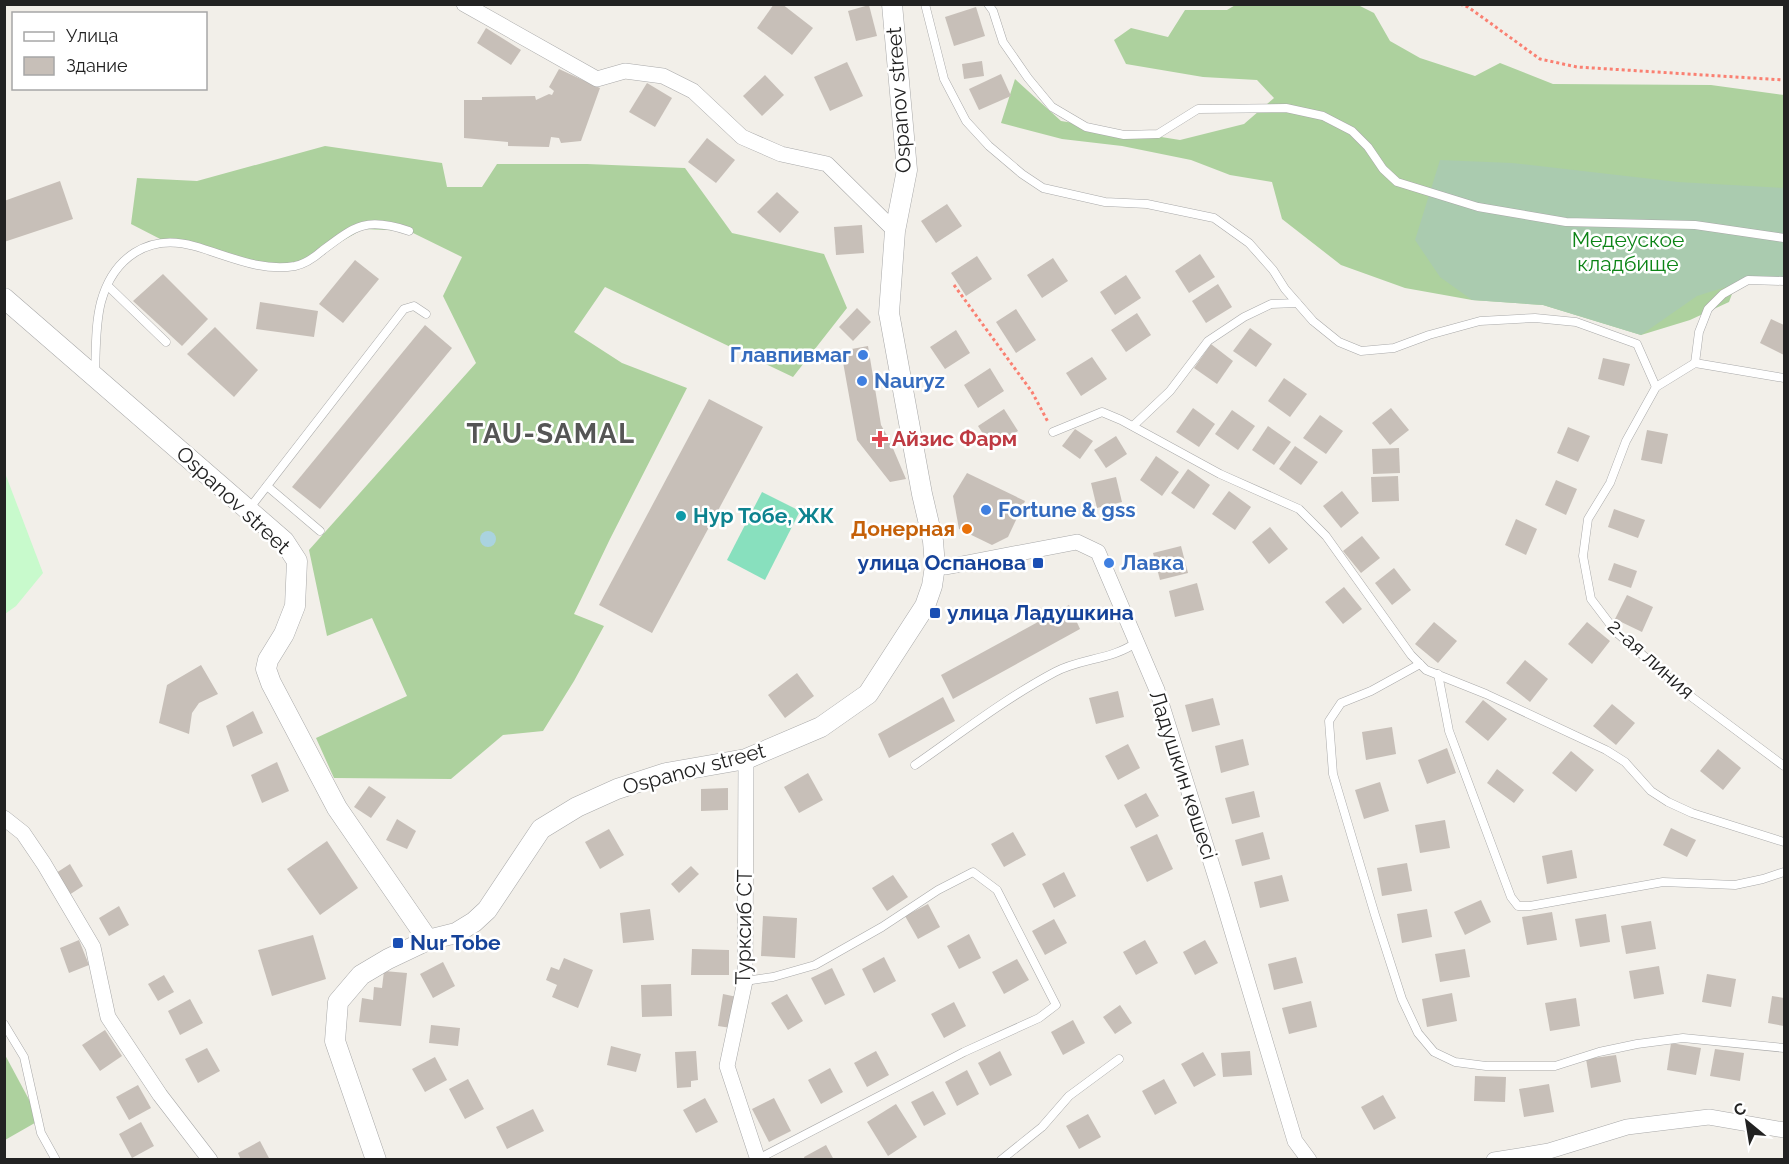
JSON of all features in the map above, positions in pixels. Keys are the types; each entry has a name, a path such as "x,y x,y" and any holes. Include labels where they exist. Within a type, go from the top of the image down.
{"street":[{"path":"464,4 597,79 624,71 663,76 693,91 742,137 782,154 827,164 895,231"},
{"name":"Ospanov street","path":"376,1160 335,1041 339,1002 361,975 428,940 456,933 474,922 487,910 541,829 577,807 617,789 666,773 746,759 821,727 868,694 925,606 932,586 935,566 933,541 922,494 889,313 895,231 907,170 892,4"},
{"name":"Ospanov street","path":"4,298 284,541 297,561 295,606 292,619 268,660 266,669 270,683 337,808 428,940"},
{"name":"Ладушкин көшесі","path":"935,566 946,567 1077,542 1098,552 1137,642 1164,713 1295,1141 1309,1160"},
{"name":"Турксиб СТ","path":"746,759 745,981 727,1066 758,1159"},
{"path":"4,818 23,833 93,947 108,1017 160,1095 210,1160"},
{"path":"1494,1160 1549,1151 1627,1127 1709,1117 1785,1130"}],"lane":[{"path":"925,4 944,79 960,111 989,146 1022,174 1043,188 1105,202 1147,204 1214,218 1249,243 1313,321 1339,342 1361,351 1394,348 1429,335 1480,321 1535,318 1576,322 1637,344 1656,387 1695,363 1785,378"},
{"path":"988,4 993,11 1003,42 1028,78 1052,108 1086,127 1124,135 1158,134 1198,109 1286,108 1323,116 1352,131 1368,147 1383,170 1397,182 1478,207 1566,222 1695,225 1785,238"},
{"path":"95,376 101,301 114,272 129,255 148,245 168,243 191,245 244,262 280,267 298,266 314,258 347,232 359,226 392,225 409,231"},
{"path":"1695,363 1699,332 1708,309 1723,294 1748,280 1785,281"},
{"path":"108,286 166,342"},
{"path":"1133,426 1170,391 1208,341 1244,317 1271,304 1297,303"},
{"path":"248,510 404,309 414,306 426,314"},
{"name":"2-ая линия","path":"1656,387 1626,441 1610,483 1588,519 1583,556 1591,599 1616,633 1689,695 1785,766"},
{"path":"1053,432 1102,412 1133,426 1220,474 1299,509 1326,536 1411,655 1426,670 1486,694 1606,750 1625,762 1652,791 1668,802 1692,813 1785,842"},
{"path":"267,486 320,531"},
{"path":"915,765 1030,686 1058,670 1079,662 1112,656 1137,642"},
{"path":"1420,664 1371,691 1341,703 1329,721 1333,774 1375,915 1402,999 1418,1033 1434,1052 1455,1062 1486,1066 1555,1066 1599,1052 1683,1038 1785,1048"},
{"path":"1438,674 1449,731 1511,897 1518,906 1530,906 1662,882 1735,885 1785,872"},
{"path":"745,981 773,977 814,965 882,927 938,890 973,872 998,890 1056,1005 1039,1018 964,1052 758,1159"},
{"path":"4,1024 24,1057 41,1133 56,1160"},
{"path":"1000,1160 1042,1126 1069,1096 1119,1059"}],"path":[{"path":"1460,4 1468,7 1539,59 1577,68 1785,80"},
{"path":"954,285 1032,392 1053,432"}],"green space":[{"path":"1237,4 1358,5 1374,13 1390,41 1420,58 1475,76 1500,63 1553,84 1711,85 1784,95 1784,275 1741,270 1729,302 1690,320 1641,335 1543,305 1472,300 1405,288 1341,265 1282,219 1272,182 1230,175 1191,160 1122,146 1062,139 1001,123 1015,79 1061,121 1180,140 1244,124 1274,98 1257,80 1203,77 1126,64 1114,40 1131,28 1168,37 1185,10 1227,10"},
{"path":"325,146 442,163 447,187 482,187 497,164 587,164 685,168 732,233 824,254 847,308 793,377 605,287 574,332 622,363 687,388 574,614 604,626 574,681 543,731 503,735 451,779 334,778 316,738 407,696 372,618 327,636 309,550 476,363 443,296 462,257 409,231 363,229 313,258 280,267 168,243 131,224 137,178 197,181"},
{"name":"Медеуское кладбище","path":"1440,160 1512,163 1678,182 1784,188 1784,285 1748,280 1697,296 1641,335 1543,305 1472,300 1440,277 1415,240"},
{"path":"5,473 43,573 16,606 5,614"},
{"path":"762,492 800,511 765,580 727,560"},
{"path":"4,1053 40,1120 5,1140 4,1140"}],"water":[{"path":"485,531 491,531 496,539 494,545 485,547 480,542 480,536"}],"building":[{"path":"774,4 782,4 813,28 792,55 757,28"},
{"path":"869,5 877,36 856,41 848,11"},
{"path":"976,7 985,36 954,46 945,17"},
{"path":"486,28 521,50 511,65 477,43"},
{"path":"982,61 984,76 964,79 962,64"},
{"path":"847,62 863,96 830,111 814,77"},
{"path":"559,69 600,88 581,141 561,143 559,138 551,137 549,147 508,146 508,142 464,138 464,100 482,100 482,97 535,96 536,100 549,94 552,95 554,91 549,87"},
{"path":"1001,74 1011,96 979,110 969,89"},
{"path":"765,75 784,95 762,116 743,96"},
{"path":"647,83 672,98 655,127 629,112"},
{"path":"707,138 735,160 716,183 688,162"},
{"path":"60,181 73,219 4,242 4,201"},
{"path":"777,192 799,212 780,233 757,212"},
{"path":"947,204 962,226 936,243 921,221"},
{"path":"862,225 864,253 836,255 834,227"},
{"path":"1200,254 1215,277 1189,293 1175,271"},
{"path":"977,256 992,279 966,296 951,273"},
{"path":"1053,258 1068,281 1042,298 1027,275"},
{"path":"355,260 379,279 343,323 319,304"},
{"path":"163,274 208,319 182,346 133,301"},
{"path":"1126,275 1141,298 1115,315 1100,292"},
{"path":"1218,284 1232,307 1206,323 1192,301"},
{"path":"260,302 318,311 314,337 256,329"},
{"path":"857,308 871,322 853,341 839,327"},
{"path":"1016,309 1036,340 1016,353 996,322"},
{"path":"1137,313 1151,335 1126,352 1111,330"},
{"path":"1771,319 1784,325 1784,355 1760,343"},
{"path":"425,325 452,348 320,509 292,487"},
{"path":"215,327 258,370 234,397 187,354"},
{"path":"1250,328 1272,344 1256,367 1233,351"},
{"path":"956,330 970,353 945,369 930,347"},
{"path":"1211,344 1233,361 1217,384 1194,368"},
{"path":"868,346 881,425 906,479 890,482 857,440 841,351"},
{"path":"1092,357 1107,379 1081,396 1066,373"},
{"path":"1603,358 1630,364 1624,386 1598,379"},
{"path":"990,368 1004,391 978,408 964,385"},
{"path":"1284,378 1307,394 1290,417 1268,401"},
{"name":"Нур Тобе, ЖК","path":"709,399 763,427 652,633 599,605"},
{"path":"1193,408 1215,424 1199,447 1176,432"},
{"path":"1391,408 1409,430 1390,445 1372,423"},
{"path":"1004,409 1018,431 992,448 978,426"},
{"path":"1232,410 1255,426 1238,450 1215,434"},
{"path":"1320,415 1343,431 1326,454 1303,438"},
{"path":"1268,426 1291,442 1274,465 1252,450"},
{"path":"1568,427 1590,436 1578,462 1557,453"},
{"path":"1075,429 1093,441 1080,459 1062,446"},
{"path":"1647,430 1668,434 1662,464 1641,460"},
{"path":"1116,436 1127,454 1106,468 1094,450"},
{"path":"1295,446 1318,462 1301,485 1279,469"},
{"path":"1399,448 1400,473 1373,474 1372,449"},
{"path":"1156,456 1179,472 1162,496 1140,480"},
{"path":"1188,469 1210,485 1194,509 1171,493"},
{"path":"967,473 1025,501 1008,537 992,545 959,529 953,496"},
{"path":"1398,476 1399,501 1372,502 1371,477"},
{"path":"1116,477 1122,502 1097,508 1091,483"},
{"path":"1556,480 1577,489 1566,515 1545,505"},
{"path":"1229,491 1251,507 1235,530 1212,514"},
{"path":"1342,491 1359,513 1341,528 1323,506"},
{"path":"1614,509 1645,520 1638,538 1608,527"},
{"path":"1516,519 1537,529 1526,555 1505,545"},
{"path":"1270,527 1288,549 1269,564 1252,542"},
{"path":"1362,536 1380,558 1361,573 1343,551"},
{"path":"1181,546 1188,573 1160,580 1153,553"},
{"path":"1614,563 1637,571 1631,588 1608,580"},
{"path":"1394,568 1411,590 1392,605 1375,583"},
{"path":"1197,583 1204,610 1175,617 1169,591"},
{"path":"1344,587 1362,609 1343,624 1325,602"},
{"path":"1627,595 1653,607 1642,632 1615,619"},
{"path":"1069,605 1080,629 953,699 941,675"},
{"path":"1434,622 1457,641 1438,663 1415,644"},
{"path":"1587,622 1610,641 1592,664 1568,644"},
{"path":"1525,660 1548,679 1530,702 1506,683"},
{"path":"201,665 218,694 199,703 192,713 189,734 159,723 167,685"},
{"path":"797,673 814,696 785,718 768,695"},
{"path":"1118,691 1124,717 1096,724 1089,698"},
{"path":"943,697 955,721 889,758 878,734"},
{"path":"1213,698 1220,725 1192,732 1185,705"},
{"path":"1483,700 1507,719 1488,741 1465,722"},
{"path":"1612,704 1635,723 1616,745 1593,726"},
{"path":"253,711 263,733 233,747 226,726"},
{"path":"1392,727 1396,754 1366,760 1362,732"},
{"path":"1243,739 1249,765 1221,773 1215,746"},
{"path":"1128,744 1140,768 1118,780 1105,756"},
{"path":"1447,748 1456,773 1427,784 1418,760"},
{"path":"1718,749 1741,768 1723,790 1700,771"},
{"path":"1571,751 1594,770 1576,792 1552,773"},
{"path":"277,762 289,791 262,803 251,775"},
{"path":"1497,769 1524,790 1514,803 1487,783"},
{"path":"808,773 823,800 799,813 784,787"},
{"path":"1380,782 1389,811 1364,819 1355,790"},
{"path":"369,786 386,797 371,818 354,807"},
{"path":"728,788 728,810 701,811 701,789"},
{"path":"1254,791 1260,817 1232,824 1225,798"},
{"path":"1146,793 1159,816 1136,828 1124,805"},
{"path":"397,819 416,831 407,849 386,840"},
{"path":"1445,820 1450,848 1420,853 1415,825"},
{"path":"1671,828 1696,840 1687,857 1663,845"},
{"path":"609,829 624,855 600,869 585,842"},
{"path":"1013,832 1026,855 1004,867 991,844"},
{"path":"1263,832 1270,859 1242,866 1235,840"},
{"path":"1157,834 1173,869 1147,882 1130,847"},
{"path":"327,841 358,888 320,915 287,869"},
{"path":"1572,850 1577,878 1547,884 1542,856"},
{"path":"1407,863 1412,891 1382,896 1377,868"},
{"path":"70,864 83,886 69,895 56,873"},
{"path":"691,866 699,874 679,893 671,884"},
{"path":"1064,872 1076,896 1054,908 1042,884"},
{"path":"893,875 908,897 887,911 872,888"},
{"path":"1282,875 1289,901 1260,908 1254,882"},
{"path":"1481,900 1491,922 1465,935 1454,912"},
{"path":"928,904 940,927 918,939 905,916"},
{"path":"119,906 129,925 109,936 99,918"},
{"path":"650,909 654,940 623,943 620,913"},
{"path":"1427,909 1432,937 1402,943 1397,914"},
{"path":"1552,912 1557,940 1527,945 1522,917"},
{"path":"1606,914 1610,942 1580,947 1575,919"},
{"path":"763,916 797,918 795,958 761,956"},
{"path":"1054,919 1067,943 1045,955 1032,931"},
{"path":"1651,921 1656,949 1626,954 1621,926"},
{"path":"969,934 981,958 959,969 947,946"},
{"path":"313,935 326,979 272,996 258,950"},
{"path":"79,940 89,965 69,973 60,948"},
{"path":"1145,940 1158,963 1136,975 1123,952"},
{"path":"1205,940 1218,963 1195,975 1183,952"},
{"path":"692,949 729,950 729,975 691,975"},
{"path":"1465,949 1470,977 1440,982 1435,954"},
{"path":"884,957 896,981 874,993 862,969"},
{"path":"1296,957 1303,983 1274,990 1268,964"},
{"path":"564,958 593,970 578,1008 552,997 557,985 546,980 551,967 559,970"},
{"path":"1017,959 1029,980 1004,994 992,972"},
{"path":"443,962 455,986 433,998 420,974"},
{"path":"1659,966 1664,994 1634,999 1629,971"},
{"path":"832,968 845,995 825,1005 811,978"},
{"path":"384,971 407,973 401,1026 359,1022 362,998 373,1000 374,987 382,988"},
{"path":"1707,974 1736,979 1731,1007 1702,1002"},
{"path":"164,975 174,992 158,1001 148,984"},
{"path":"671,984 672,1016 642,1017 641,985"},
{"path":"1452,993 1457,1021 1427,1027 1422,999"},
{"path":"723,994 737,997 731,1028 718,1026"},
{"path":"787,994 803,1021 788,1030 771,1003"},
{"path":"1772,996 1784,998 1784,1026 1768,1023"},
{"path":"1576,998 1580,1026 1550,1031 1545,1003"},
{"path":"190,999 203,1023 180,1035 168,1011"},
{"path":"1311,1001 1317,1027 1289,1034 1282,1008"},
{"path":"954,1002 966,1026 944,1038 931,1014"},
{"path":"1120,1005 1132,1023 1115,1034 1103,1017"},
{"path":"1073,1020 1085,1043 1063,1055 1051,1032"},
{"path":"431,1025 460,1028 458,1046 429,1043"},
{"path":"105,1030 122,1056 100,1071 82,1045"},
{"path":"1671,1043 1701,1048 1696,1075 1667,1070"},
{"path":"611,1046 641,1054 636,1072 607,1065"},
{"path":"207,1048 220,1071 198,1083 185,1059"},
{"path":"1715,1049 1744,1053 1740,1081 1710,1076"},
{"path":"696,1051 698,1080 691,1081 691,1087 677,1088 675,1052"},
{"path":"876,1051 889,1075 867,1087 854,1063"},
{"path":"1000,1051 1012,1075 990,1086 978,1063"},
{"path":"1250,1051 1252,1075 1223,1077 1221,1053"},
{"path":"1203,1052 1216,1075 1194,1087 1181,1064"},
{"path":"1616,1055 1621,1082 1591,1088 1586,1059"},
{"path":"435,1057 447,1080 425,1092 412,1069"},
{"path":"830,1068 843,1092 821,1104 808,1080"},
{"path":"967,1070 979,1094 957,1106 945,1082"},
{"path":"1475,1076 1506,1077 1505,1102 1474,1101"},
{"path":"468,1079 484,1109 465,1119 449,1089"},
{"path":"1164,1079 1177,1103 1155,1115 1142,1091"},
{"path":"1549,1084 1554,1112 1524,1117 1519,1089"},
{"path":"138,1085 151,1108 129,1120 116,1097"},
{"path":"933,1091 946,1114 924,1126 911,1102"},
{"path":"1383,1095 1396,1118 1374,1130 1361,1107"},
{"path":"705,1098 718,1122 696,1133 683,1110"},
{"path":"774,1098 791,1131 769,1142 752,1109"},
{"path":"896,1104 917,1137 888,1156 867,1122"},
{"path":"533,1109 544,1131 507,1149 496,1127"},
{"path":"1088,1114 1101,1137 1079,1149 1066,1126"},
{"path":"141,1122 154,1146 132,1158 119,1134"},
{"path":"260,1141 270,1160 241,1160 238,1153"},
{"path":"826,1145 834,1160 805,1160 804,1157"}],"place":[{"name":"Главпивмаг","path":"863,355"},
{"name":"Nauryz","path":"862,381"},
{"name":"Айзис Фарм","path":"880,439"},
{"name":"Fortune & gss","path":"986,510"},
{"name":"Нур Тобе, ЖК","path":"681,516"},
{"name":"Донерная","path":"967,529"},
{"name":"улица Оспанова","path":"1038,563"},
{"name":"Лавка","path":"1109,563"},
{"name":"улица Ладушкина","path":"935,613"},
{"name":"Nur Tobe","path":"398,943"}],"district":[{"name":"TAU-SAMAL","path":"551,434"}]}
